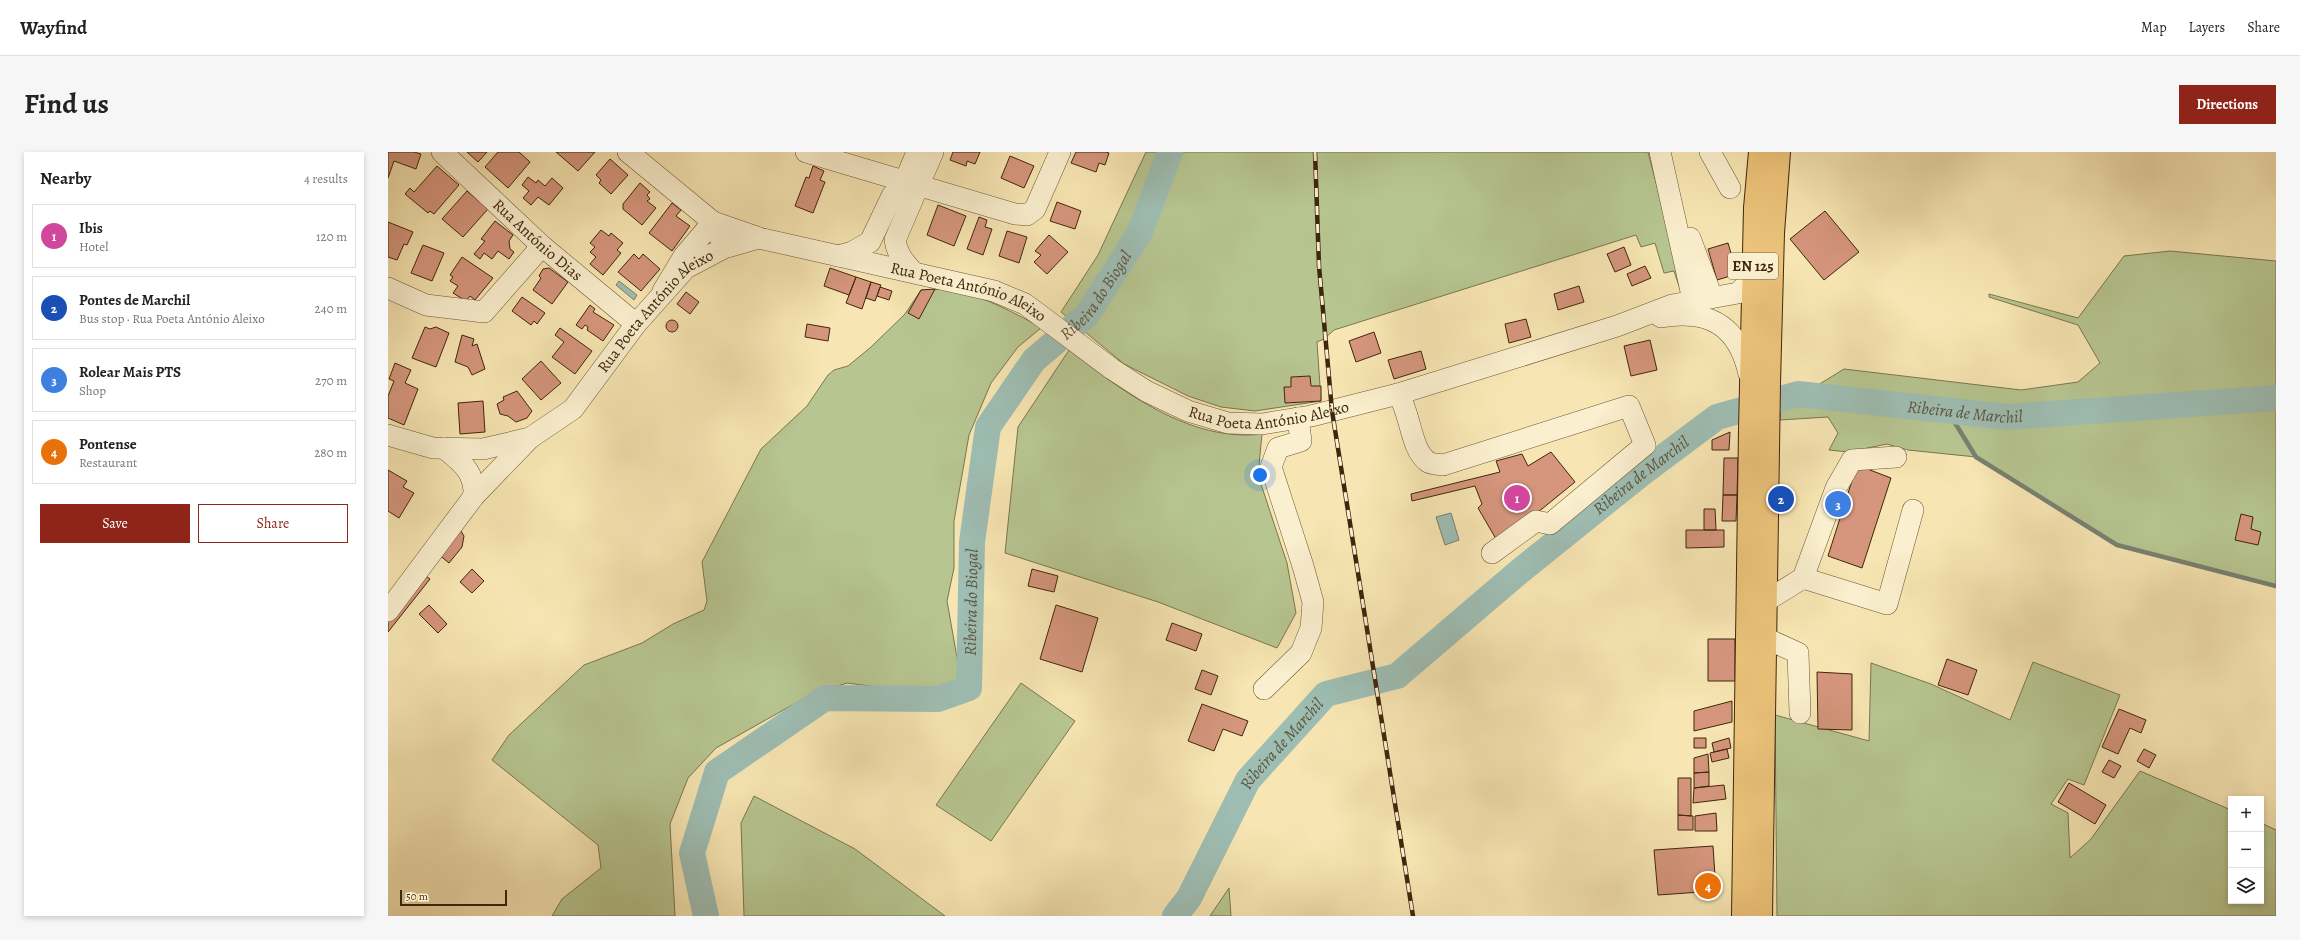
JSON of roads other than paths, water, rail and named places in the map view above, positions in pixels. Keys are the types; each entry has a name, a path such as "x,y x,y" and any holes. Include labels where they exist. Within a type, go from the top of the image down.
{"main road":[{"name":"EN 125","path":"1760,152 1755,208 1753,268 1760,382"},
{"path":"1743,916 1760,382 1779,152"},
{"path":"1759,429 1766,601 1761,916"}],"street":[{"name":"Rua António Dias","path":"442,152 542,246 636,324"},
{"path":"806,152 872,171 918,190 1015,214 1027,214 1035,209 1060,152"},
{"path":"918,152 918,190"},
{"path":"879,262 895,240 918,190 933,152"},
{"path":"1710,152 1730,188"},
{"path":"636,154 713,222 759,238"},
{"path":"1662,160 1702,298"},
{"path":"838,256 852,252 870,242 890,200 888,186 872,171"},
{"path":"890,200 918,190"},
{"path":"713,222 724,248"},
{"path":"663,291 684,256 713,222"},
{"path":"877,229 876,250 879,262"},
{"name":"Rua Poeta António Aleixo","path":"388,435 433,448 483,449 530,438 573,409 636,324 663,291 686,268 724,248 759,238 838,256 879,262 913,272 994,291 1025,304 1129,380 1188,411 1228,423 1262,424 1298,418 1398,394 1617,326 1672,305 1702,298 1738,293 1746,285 1753,268"},
{"path":"895,240 896,250 900,258 913,272"},
{"path":"388,288 426,305 484,312 542,246"},
{"name":"Rua Poeta António Aleixo","path":"1617,326 1677,314 1697,316 1715,322 1737,340 1760,382"},
{"path":"1398,394 1404,403 1419,452 1428,463 1443,465 1629,406 1645,445 1550,524 1536,521 1492,553"},
{"path":"1264,689 1301,653 1311,628 1313,602 1271,467 1278,448 1301,441 1298,418"},
{"path":"388,611 474,496 530,438"},
{"path":"444,448 464,465 475,482 474,496"},
{"path":"1766,601 1803,578 1836,488 1852,460 1896,457"},
{"path":"1803,578 1887,604 1913,510"},
{"path":"1765,638 1798,653 1800,713"}],"water":[{"path":"619,281 637,295 634,300 616,285"},
{"path":"1451,513 1459,540 1445,545 1436,517"}],"waterway":[{"name":"Ribeira do Biogal","path":"706,916 692,853 717,772 825,698 938,699 969,688 972,542 988,427 1034,360 1087,315 1140,232 1170,152"},
{"name":"Ribeira de Marchil","path":"1175,916 1189,898 1248,780 1326,694 1397,676 1520,571 1642,473 1717,417 1798,394 2007,417 2276,398"},
{"path":"1947,410 1976,457 2117,545 2276,586"}],"railway":[{"path":"1315,152 1319,266 1332,411 1413,916"}],"place":[{"name":"Ibis","path":"1517,498"},
{"name":"Pontes de Marchil","path":"1781,499"},
{"name":"Rolear Mais PTS","path":"1838,504"},
{"name":"Pontense","path":"1708,886"}]}
